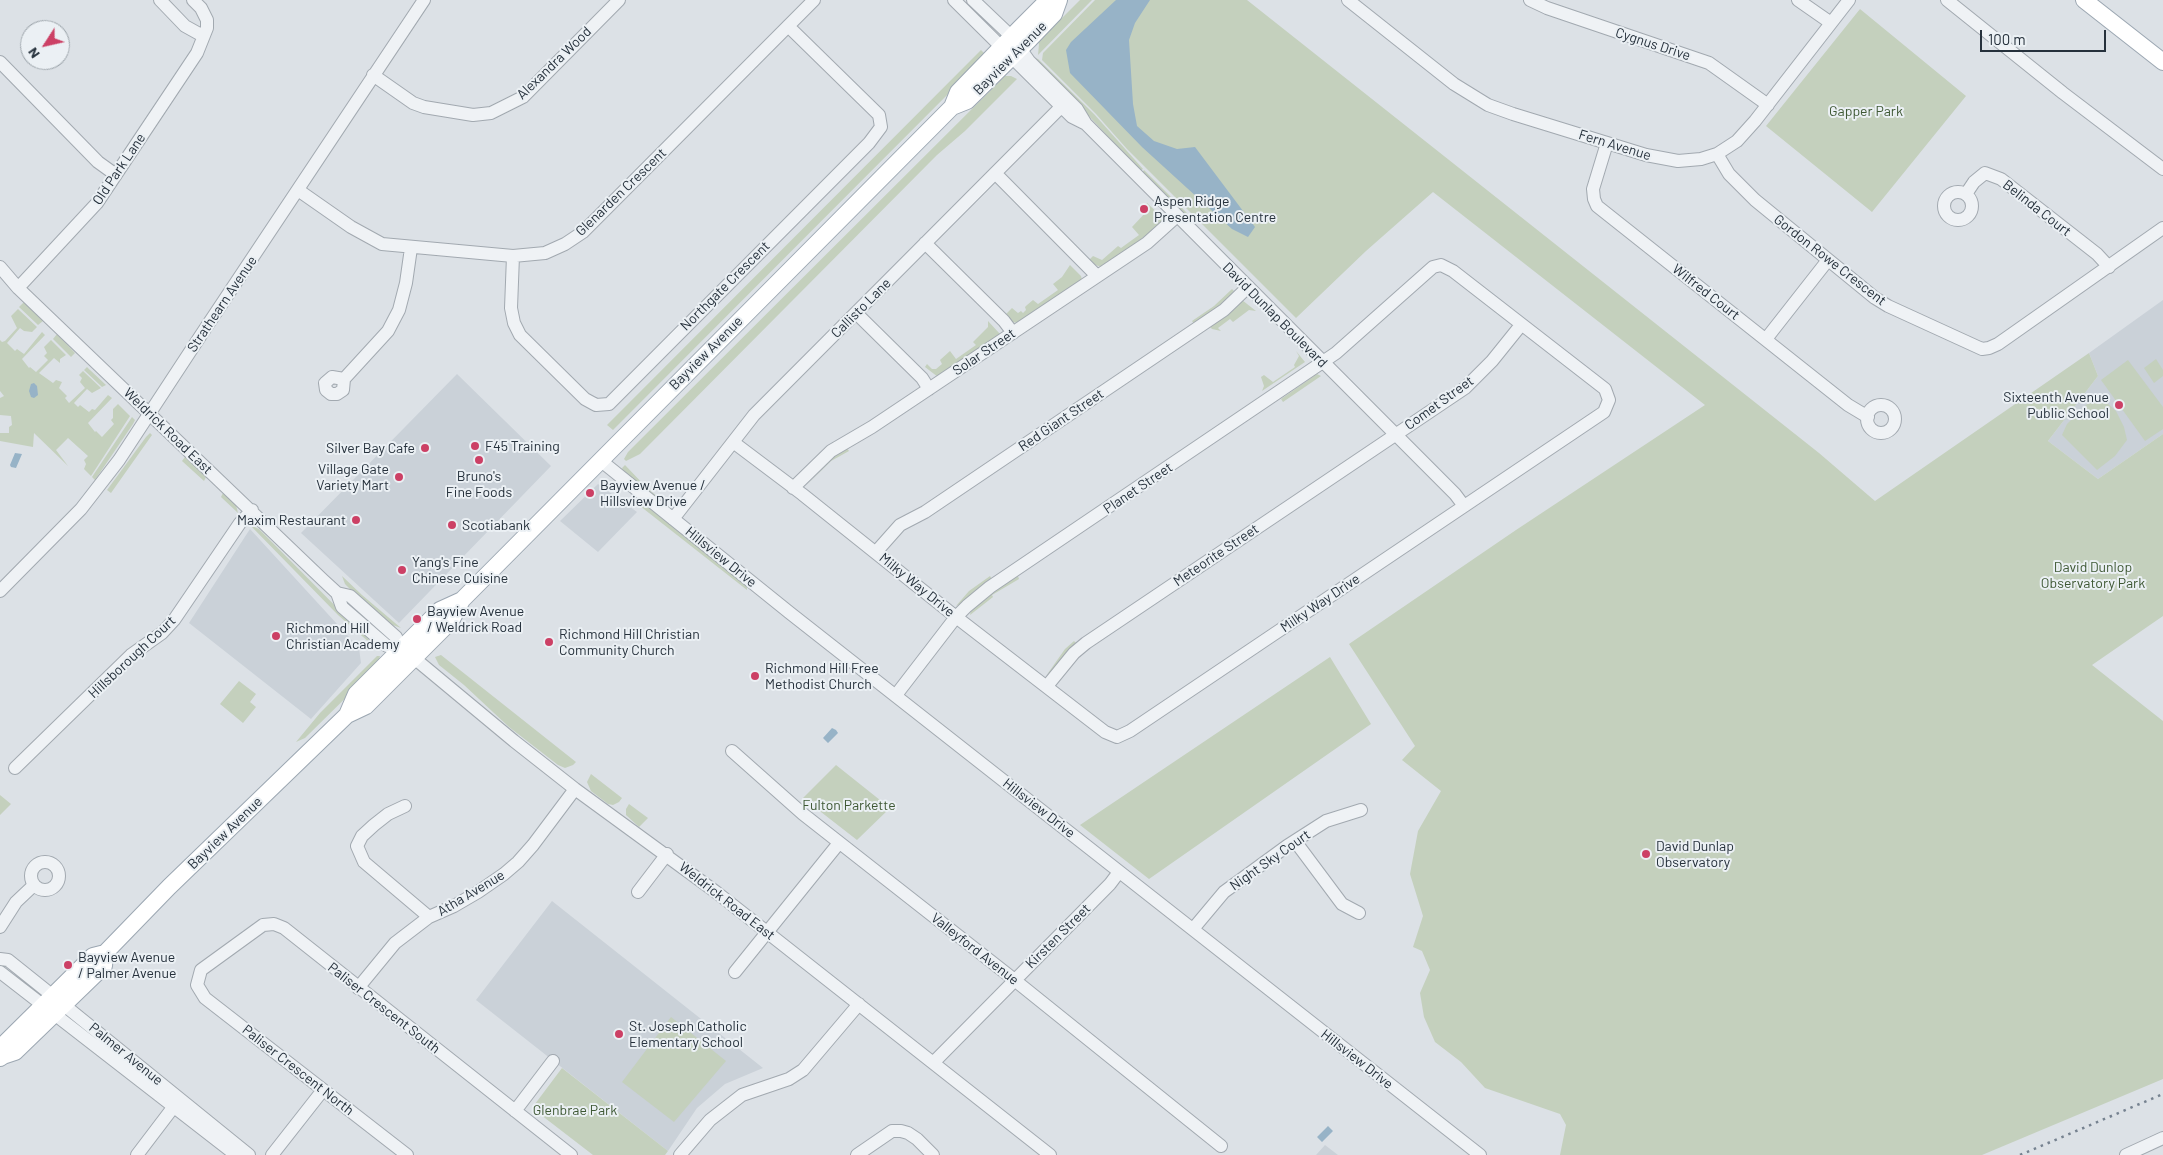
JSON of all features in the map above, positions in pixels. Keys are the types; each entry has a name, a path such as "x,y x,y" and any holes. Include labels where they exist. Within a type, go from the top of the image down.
{"main road":[{"name":"Bayview Avenue","path":"1,1057 15,1052 53,1005 104,966 105,953 347,715 356,694 408,653 440,610 462,600 952,107 958,92 1011,48 1046,3 1059,0"},
{"path":"2084,0 2163,62"}],"street":[{"path":"160,0 185,26 203,36"},
{"name":"Old Park Lane","path":"18,288 87,215 116,175 197,53 207,28 207,20 201,8 193,0"},
{"name":"Strathearn Avenue","path":"0,591 91,497 120,460 424,0"},
{"name":"Alexandra Wood","path":"373,75 413,103 424,108 473,115 491,114 522,97 619,0"},
{"name":"Glenarden Crescent","path":"298,190 351,227 382,244 513,256 545,253 565,244 583,232 814,0"},
{"path":"954,0 1011,48"},
{"path":"973,0 1011,48"},
{"name":"Fern Avenue","path":"1348,0 1471,95 1513,114 1662,159 1678,161 1701,159 1717,154 1737,141 1768,105 1848,0"},
{"name":"Cygnus Drive","path":"1530,0 1547,8 1709,63 1768,105"},
{"path":"1798,0 1831,23"},
{"path":"1947,0 2063,93 2163,169"},
{"name":"Northgate Crescent","path":"513,256 511,308 514,323 520,335 585,399 596,405 609,404 881,128 878,115 788,26"},
{"name":"David Dunlap Boulevard","path":"1011,48 1061,107 1072,117 1086,124"},
{"name":"David Dunlap Boulevard","path":"1011,48 1029,61 1077,109 1086,124 1455,494 1464,506"},
{"path":"0,62 98,162 116,175"},
{"name":"Callisto Lane","path":"673,519 754,415 1061,107"},
{"name":"Wilfred Court","path":"1607,143 1593,189 1597,206 1848,405 1868,416"},
{"name":"Gordon Rowe Crescent","path":"1717,154 1736,182 1875,298 1888,306 1982,349 1998,344 2163,228"},
{"path":"995,173 1097,276"},
{"name":"Belinda Court","path":"1966,194 1974,182 1985,173 2001,179 2097,254 2109,267"},
{"name":"Solar Street","path":"793,488 831,451 930,389 1147,243 1176,216"},
{"path":"925,243 1013,333"},
{"path":"344,379 384,336 399,310 406,282 410,248"},
{"path":"1766,339 1828,260"},
{"name":"Milky Way Drive","path":"733,442 1105,732 1117,737 1124,735 1604,412 1610,400 1605,389 1453,271 1441,265 1433,266 1336,353 1323,362"},
{"name":"Weldrick Road East","path":"0,268 18,288 337,593 342,606 387,646 408,653 575,789 667,854 1050,1155"},
{"name":"Red Giant Street","path":"876,552 900,525 925,512 1224,310 1248,287"},
{"path":"856,313 922,378 930,389"},
{"name":"Comet Street","path":"1395,434 1465,388 1492,360 1521,325"},
{"name":"Planet Street","path":"896,695 956,617 990,587 1323,362"},
{"name":"Meteorite Street","path":"1047,686 1086,643 1395,434"},
{"name":"Hillsview Drive","path":"600,460 1119,872 1480,1155"},
{"name":"Hillsborough Court","path":"15,768 131,655 162,633 174,620 240,523 252,510"},
{"name":"Valleyford Avenue","path":"732,751 803,814 1015,980 1221,1146"},
{"name":"Atha Avenue","path":"358,988 395,943 429,917 454,906 511,868 533,846 575,789"},
{"path":"405,806 388,814 374,825 362,836 357,846 364,862 429,917"},
{"name":"Night Sky Court","path":"1193,929 1210,905 1224,892 1295,841 1326,821 1361,810"},
{"path":"1295,841 1342,904 1359,913"},
{"path":"735,972 839,843"},
{"path":"638,892 667,854"},
{"name":"Kirsten Street","path":"933,1063 1110,884 1119,872"},
{"path":"0,927 16,902 34,885"},
{"name":"Paliser Crescent South","path":"197,980 201,970 263,926 274,924 284,928 515,1111 557,1151 571,1155"},
{"name":"Palmer Avenue","path":"0,959 8,960 53,1005"},
{"name":"Palmer Avenue","path":"0,972 53,1005 177,1102 249,1155"},
{"name":"Paliser Crescent North","path":"197,980 198,989 206,998 406,1155"},
{"path":"680,1155 710,1120 742,1095 789,1079 803,1070 859,1004"},
{"path":"515,1111 553,1060"},
{"path":"272,1155 323,1090"},
{"path":"137,1155 177,1102"},
{"name":"Palmer Avenue","path":"177,1102 236,1155"},
{"path":"857,1155 892,1131 901,1131 912,1136 934,1155"},
{"path":"2126,1155 2163,1138"}],"shaded area":[{"name":"Sixteenth Avenue Public School","path":"2163,300 2163,434 2098,479 2048,441 2098,376 2089,353"},
{"path":"457,374 551,466 399,623 301,533"},
{"path":"598,484 637,512 598,552 560,521"},
{"name":"Richmond Hill Christian Academy","path":"250,529 359,648 361,663 311,719 189,623"},
{"name":"St. Joseph Catholic Elementary School","path":"552,901 763,1068 725,1084 697,1108 668,1151 476,1000"},
{"path":"1325,1145 1338,1155 1316,1155"}],"green space":[{"path":"1080,0 1092,0 1038,55 1038,42"},
{"name":"David Dunlop Observatory Park","path":"1095,0 1247,0 1819,453 1875,501 2089,353 2098,376 2048,441 2098,479 2163,434 2163,616 2092,665 2163,721 2163,1079 1982,1155 1560,1155 1566,1125 1560,1114 1485,1088 1461,1062 1435,1042 1424,1017 1420,993 1430,970 1422,951 1413,947 1423,916 1410,874 1418,831 1441,791 1402,760 1415,746 1349,644 1516,530 1705,405 1433,192 1366,251 1296,318 1127,149 1096,114 1042,60 1043,53"},
{"name":"Gapper Park","path":"1860,9 1966,96 1872,212 1766,126"},
{"path":"981,50 985,54 981,61 613,430 607,425"},
{"path":"1035,58 1094,114 1143,169 1140,171"},
{"path":"1005,76 1017,79 965,131 937,155 640,454 626,461 624,459 628,452"},
{"path":"1144,170 1196,222 1193,224 1142,173"},
{"path":"1147,203 1163,220 1150,234 1101,267 1093,264 1089,260 1093,256 1102,260 1118,246 1121,248 1139,235 1132,227 1146,212 1144,209"},
{"path":"1070,265 1081,276 1082,280 1018,323 1012,322 1005,315 1012,308 1018,313 1021,311 1023,313 1026,310 1025,307 1033,300 1038,304 1058,290 1053,284 1062,277"},
{"path":"1232,289 1234,291 1221,305 1194,324 1192,321 1214,306"},
{"path":"1242,300 1256,311 1249,310 1233,322 1230,319 1218,328 1221,331 1210,327"},
{"path":"24,302 43,321 38,325 19,307"},
{"path":"18,309 37,327 32,332 24,331 20,328 7,343 15,351 17,349 24,354 42,332 45,335 22,359 29,368 36,372 48,360 44,356 47,353 44,347 51,340 66,355 60,359 60,363 54,358 39,373 53,383 56,380 62,382 59,388 67,396 65,398 69,403 85,388 80,382 82,378 79,375 83,371 101,388 92,393 87,389 74,403 78,407 80,405 89,412 92,409 95,410 108,395 112,398 88,423 95,432 102,437 114,424 111,420 113,418 113,409 118,404 130,416 91,476 84,469 86,464 84,460 88,456 68,438 56,450 68,466 34,433 33,447 0,441 0,433 9,433 9,427 12,425 11,416 0,415 0,398 4,396 0,391 0,340 2,342 5,341 17,328 11,316"},
{"path":"988,321 1000,334 938,377 925,367 927,364 932,369 936,369 942,364 940,360 950,351 956,359 976,345 973,342 988,327"},
{"path":"57,334 75,353 71,357 53,339"},
{"path":"1296,351 1305,362 1262,391 1264,386 1261,377 1264,375 1273,382 1295,367 1294,365 1299,356"},
{"path":"2156,359 2163,370 2163,376 2154,383 2144,368"},
{"path":"2128,360 2163,407 2163,429 2145,441 2101,380"},
{"path":"87,367 106,385 102,387 84,370"},
{"path":"1317,374 1321,376 1283,402 1281,399"},
{"path":"2097,394 2116,411 2124,427 2127,440 2115,456 2097,470 2062,435 2067,424"},
{"path":"132,417 135,420 133,424 95,480 92,477"},
{"path":"150,433 152,435 111,493 107,490"},
{"path":"847,448 849,451 831,461 806,486 836,455"},
{"path":"185,457 206,477 204,481 182,461"},
{"path":"625,465 646,487 671,508 668,508 624,472 622,468"},
{"path":"223,493 236,505 238,513 221,497"},
{"path":"640,501 747,585 747,590 635,502"},
{"path":"250,525 259,529 379,650 338,615"},
{"path":"342,576 401,628 390,624 358,597 345,584"},
{"path":"990,576 992,579 956,606 969,591"},
{"path":"1018,576 1019,579 992,595 993,597 970,615 971,610"},
{"path":"1074,641 1076,643 1046,676 1065,649"},
{"path":"441,655 576,762 565,768 558,765 509,727 464,685 439,665 435,657"},
{"path":"377,656 380,656 376,668 305,738 296,742 320,713"},
{"path":"1330,657 1371,724 1149,879 1080,825"},
{"path":"239,681 256,694 250,702 256,707 243,723 220,704"},
{"name":"Fulton Parkette","path":"836,765 890,808 857,840 803,798"},
{"path":"591,774 622,798 619,802 613,805 608,804 591,791 587,782"},
{"path":"0,795 11,804 0,815"},
{"path":"629,804 648,818 639,827 626,815 626,809"},
{"path":"671,1017 726,1061 674,1122 622,1082"},
{"name":"Glenbrae Park","path":"562,1068 668,1151 665,1155 593,1155 532,1108"}],"water":[{"path":"1116,0 1150,0 1135,23 1129,40 1133,104 1137,126 1154,141 1177,149 1195,147 1255,227 1248,237 1232,229 1142,147 1070,73 1066,50 1071,42"},
{"path":"34,383 37,386 38,395 34,398 31,397 29,391 31,384"},
{"path":"15,453 22,454 16,468 10,465"},
{"path":"832,728 838,733 828,743 823,738"},
{"path":"1328,1126 1333,1131 1322,1142 1317,1137"}],"railway":[{"path":"2020,1155 2163,1094"}],"place":[{"name":"Aspen Ridge Presentation Centre","path":"1144,209"},
{"name":"Sixteenth Avenue Public School","path":"2119,405"},
{"name":"F45 Training","path":"475,446"},
{"name":"Silver Bay Cafe","path":"425,448"},
{"name":"Bruno's Fine Foods","path":"479,460"},
{"name":"Village Gate Variety Mart","path":"399,477"},
{"name":"Bayview Avenue / Hillsview Drive","path":"590,493"},
{"name":"Maxim Restaurant","path":"356,520"},
{"name":"Scotiabank","path":"452,525"},
{"name":"Yang's Fine Chinese Cuisine","path":"402,570"},
{"name":"Bayview Avenue / Weldrick Road","path":"417,619"},
{"name":"Richmond Hill Christian Academy","path":"276,636"},
{"name":"Richmond Hill Christian Community Church","path":"549,642"},
{"name":"Richmond Hill Free Methodist Church","path":"755,676"},
{"name":"David Dunlap Observatory","path":"1646,854"},
{"name":"Bayview Avenue / Palmer Avenue","path":"68,965"},
{"name":"St. Joseph Catholic Elementary School","path":"619,1034"}]}
